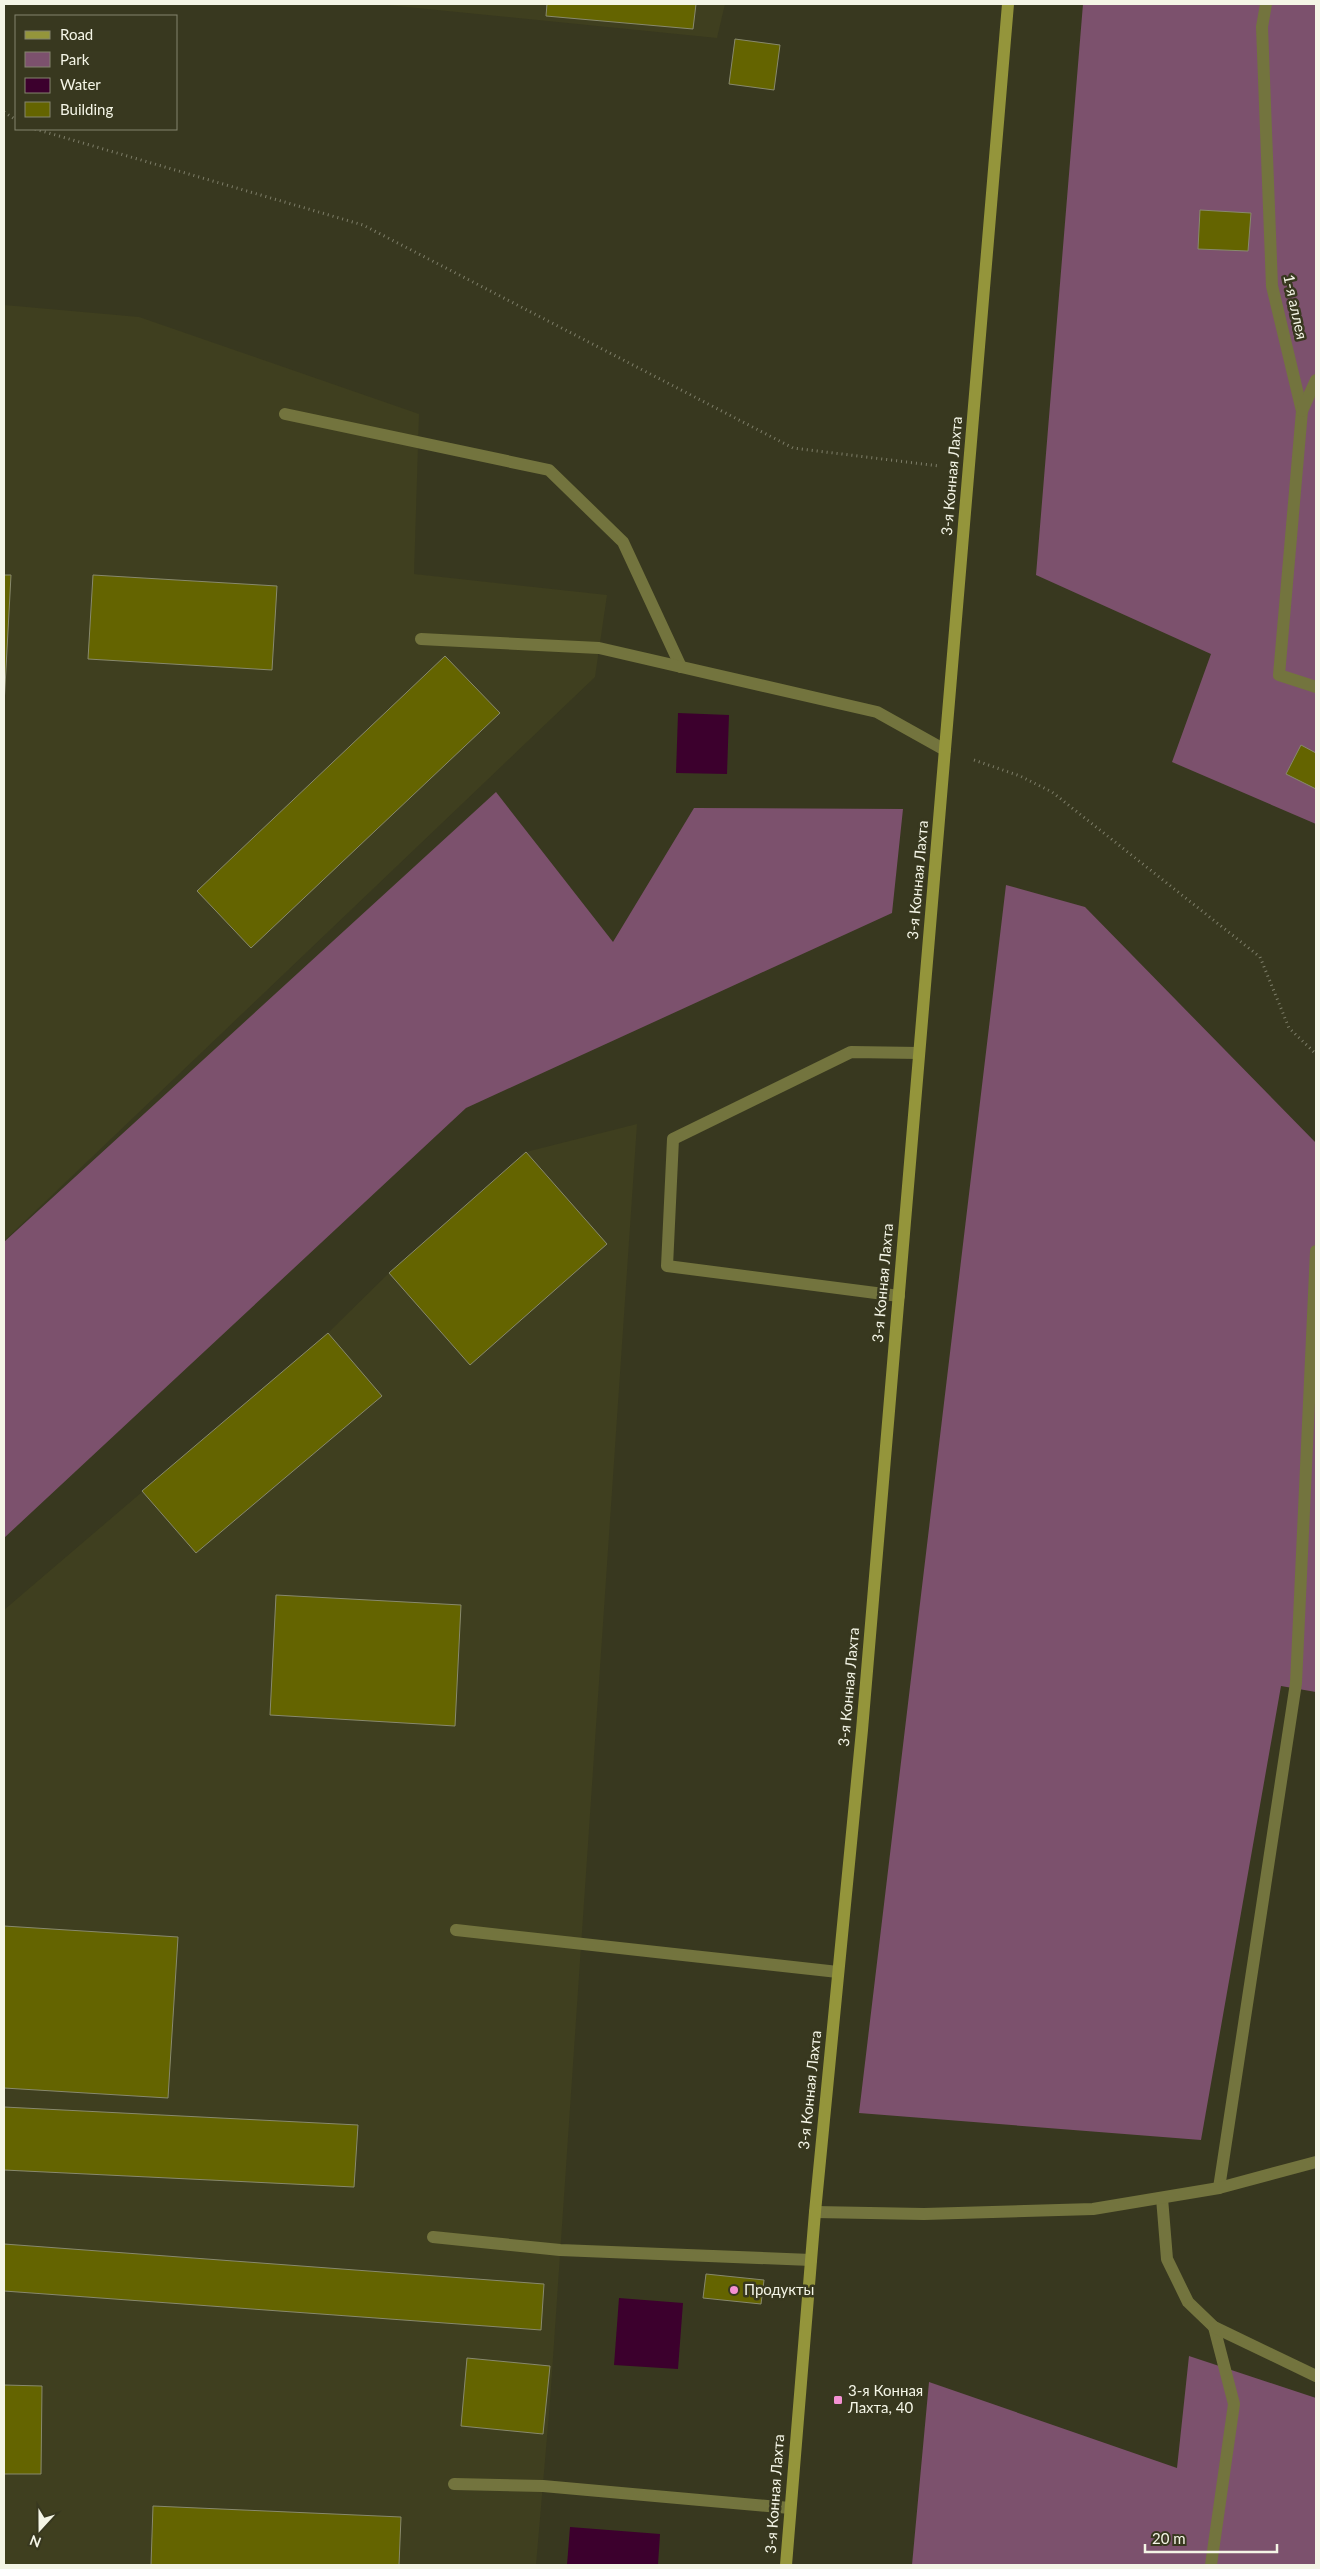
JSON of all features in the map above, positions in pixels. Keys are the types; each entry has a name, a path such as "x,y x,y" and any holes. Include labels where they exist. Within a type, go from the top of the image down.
{"main road":[{"name":"3-я Конная Лахта","path":"786,2565 815,2212 862,1730 1008,4"}],"street":[{"name":"1-я аллея","path":"1266,4 1262,27 1272,286 1302,411 1279,675 1316,688"},
{"path":"1302,411 1316,380"},
{"path":"284,414 549,470 623,542 681,666"},
{"path":"421,639 599,648 877,712 945,750"},
{"path":"898,1296 667,1266 674,1139 851,1052 919,1053"},
{"path":"1219,2188 1296,1683 1316,1251"},
{"path":"456,1930 838,1972"},
{"path":"815,2212 924,2214 1093,2209 1219,2188 1316,2162"},
{"path":"1162,2198 1167,2259 1188,2302 1214,2327 1316,2376"},
{"path":"433,2237 560,2250 811,2260"},
{"path":"1211,2565 1234,2404 1214,2327"},
{"path":"454,2484 543,2486 790,2508"}],"path":[{"path":"4,112 15,119"},
{"path":"37,130 363,224 793,448 969,470"},
{"path":"945,750 1020,776 1052,792 1260,957 1289,1028 1316,1054"}],"shaded area":[{"path":"377,4 725,4 717,38"},
{"path":"4,305 139,317 419,414 414,574 607,595 595,677 4,1241"},
{"path":"637,1124 550,2402 536,2565 4,2565 4,1610 328,1333 389,1273 526,1152"}],"green space":[{"path":"1083,4 1316,4 1316,824 1172,762 1211,654 1036,575"},
{"path":"496,792 613,942 694,808 903,809 892,913 466,1108 4,1538 4,1242"},
{"path":"1006,885 1085,907 1316,1143 1316,1692 1281,1686 1201,2140 859,2113"},
{"path":"1189,2356 1316,2398 1316,2565 912,2565 929,2382 1177,2468"}],"water":[{"path":"678,713 729,715 727,774 676,773"},
{"path":"619,2298 683,2303 678,2369 614,2365"},
{"path":"570,2527 660,2534 658,2565 567,2565"}],"building":[{"path":"547,4 696,4 693,29 546,16"},
{"path":"735,39 780,45 774,90 729,84"},
{"path":"1200,210 1251,213 1248,251 1198,249"},
{"path":"4,575 11,575 4,705"},
{"path":"93,575 277,586 272,670 88,659"},
{"path":"445,656 500,713 251,948 197,891"},
{"path":"1301,745 1316,753 1316,789 1286,774"},
{"path":"526,1152 607,1244 470,1365 389,1273"},
{"path":"328,1333 382,1396 196,1553 142,1491"},
{"path":"276,1595 461,1605 455,1726 270,1715"},
{"path":"4,1926 178,1937 168,2098 4,2088"},
{"path":"4,2107 358,2125 354,2187 4,2170"},
{"path":"4,2244 544,2284 541,2330 4,2291"},
{"path":"706,2274 764,2280 761,2304 703,2298"},
{"path":"467,2358 550,2366 543,2434 461,2426"},
{"path":"4,2385 42,2386 41,2474 4,2474"},
{"path":"153,2506 401,2517 399,2565 151,2565"}],"place":[{"name":"Продукты","path":"734,2290"},
{"name":"3-я Конная Лахта, 40","path":"838,2400"}]}
